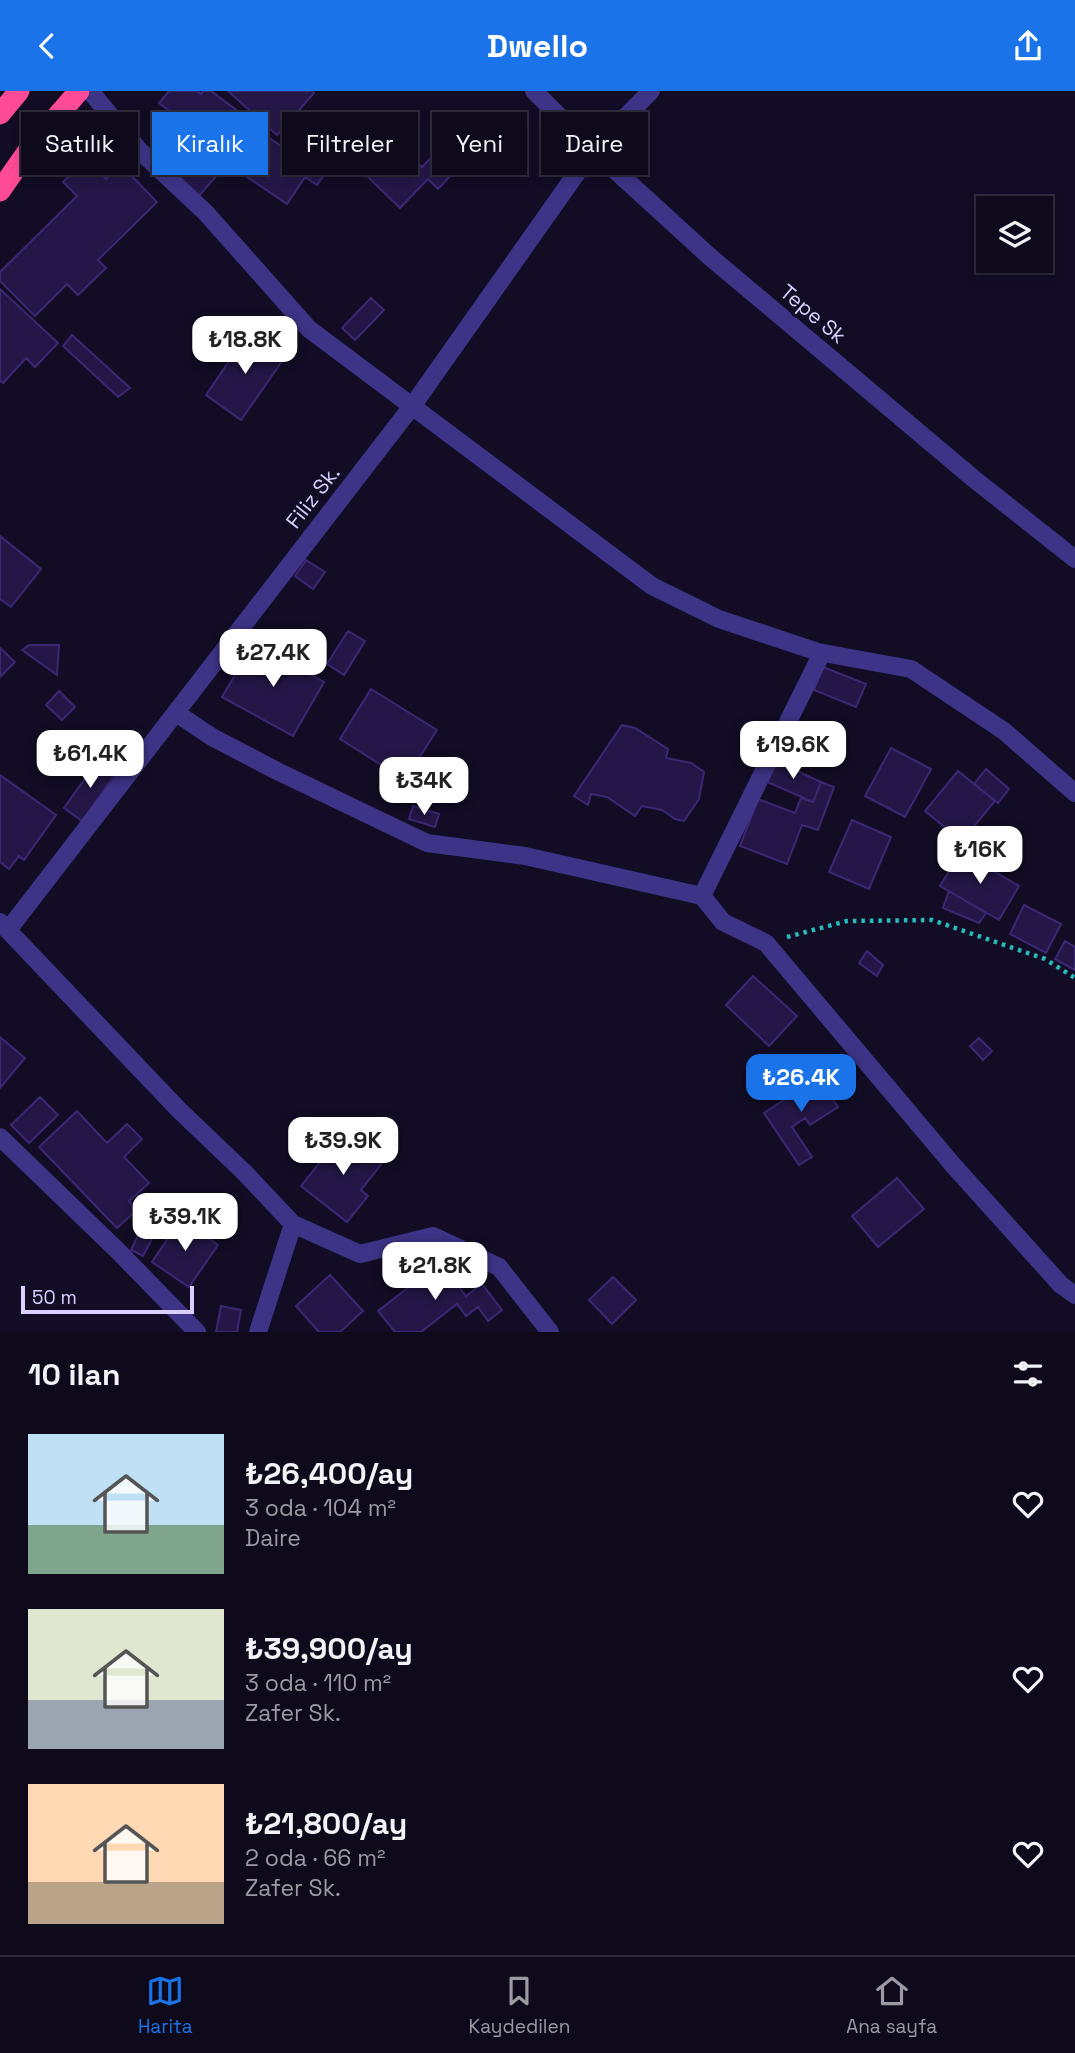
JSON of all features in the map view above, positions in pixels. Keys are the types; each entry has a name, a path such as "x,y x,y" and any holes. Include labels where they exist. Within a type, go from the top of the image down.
{"highway":[{"path":"0,114 19,91"},
{"path":"0,191 32,145 79,91"}],"street":[{"path":"90,91 139,149 206,213 309,329 652,586 719,619 822,653 911,669 1004,731 1075,793"},
{"name":"Tepe Sk","path":"534,91 555,112"},
{"name":"Filiz Sk.","path":"630,112 651,91"},
{"name":"Filiz Sk.","path":"4,926 176,713 413,405 575,175"},
{"name":"Tepe Sk","path":"621,175 720,265 974,479 1075,559"},
{"path":"702,896 822,653"},
{"path":"176,713 212,737 276,771 427,843 525,856 702,896 723,922 766,943 953,1165 1061,1285 1075,1295"},
{"path":"4,926 179,1110 293,1224 360,1254 433,1236 499,1267 550,1332"},
{"path":"0,1137 197,1332"},
{"path":"258,1332 293,1224"}],"path":[{"path":"766,943 847,921 932,920 1045,959 1075,978"}],"building":[{"path":"169,91 197,91 201,94 203,91 211,91 239,112 171,112 159,103"},
{"path":"228,91 314,93 297,112 282,112 282,129 277,135 268,127 268,112 251,112"},
{"path":"268,137 282,147 282,175 324,175 317,185 305,177 287,204 244,175 268,175"},
{"path":"432,157 432,175 451,175 438,189 428,179 400,208 366,175 418,175 418,163 422,167"},
{"path":"70,175 102,175 106,179 110,175 131,175 157,202 98,260 106,268 78,295 67,284 35,316 0,281 0,272 77,196 63,182"},
{"path":"171,175 217,175 197,198"},
{"path":"0,289 58,343 35,367 26,358 3,383 0,380"},
{"path":"371,298 384,310 355,340 342,328"},
{"path":"249,332 285,357 241,420 206,395"},
{"path":"72,335 130,388 118,397 63,346"},
{"path":"0,536 41,569 11,607 0,599"},
{"path":"306,560 325,572 313,589 295,576"},
{"path":"348,631 365,641 344,675 327,664"},
{"path":"254,642 324,682 293,736 222,697"},
{"path":"29,645 59,645 57,675 22,650"},
{"path":"0,648 15,662 0,677"},
{"path":"823,667 866,684 856,707 814,690"},
{"path":"371,689 437,730 405,780 340,739"},
{"path":"59,691 75,707 62,720 46,705"},
{"path":"622,725 635,728 668,749 666,758 691,763 704,772 699,799 684,821 675,819 662,810 642,806 635,816 607,797 591,794 588,805 574,796"},
{"path":"891,748 931,769 905,817 865,796"},
{"path":"98,760 116,773 82,821 64,808"},
{"path":"773,760 821,782 813,802 765,781"},
{"path":"986,769 1009,789 998,803 974,784"},
{"path":"958,771 995,801 962,841 925,811"},
{"path":"0,775 56,815 24,860 19,856 9,869 0,862"},
{"path":"821,782 834,787 818,830 802,825 787,864 740,846 758,799 795,813 801,798 813,802"},
{"path":"413,806 439,814 435,827 409,819"},
{"path":"852,820 891,837 869,889 829,872"},
{"path":"961,852 1019,886 999,920 940,886"},
{"path":"949,891 986,913 979,923 943,908"},
{"path":"1024,905 1061,924 1046,953 1010,934"},
{"path":"1065,941 1075,947 1075,970 1055,959"},
{"path":"867,951 883,965 877,976 859,963"},
{"path":"753,976 797,1016 769,1046 726,1005"},
{"path":"0,1037 25,1058 0,1088"},
{"path":"979,1038 992,1051 983,1060 970,1046"},
{"path":"815,1073 838,1107 810,1125 805,1118 792,1127 812,1157 799,1165 764,1113 793,1094 790,1090"},
{"path":"40,1097 58,1115 29,1143 11,1125"},
{"path":"77,1111 107,1143 127,1124 142,1139 124,1157 149,1183 129,1201 137,1210 117,1228 39,1147"},
{"path":"344,1132 383,1162 361,1190 368,1196 347,1222 301,1186"},
{"path":"897,1178 924,1209 878,1247 852,1216"},
{"path":"181,1219 218,1245 189,1287 152,1262"},
{"path":"140,1231 153,1237 143,1256 131,1250"},
{"path":"440,1263 466,1296 482,1284 502,1310 488,1321 478,1307 466,1316 457,1304 421,1332 395,1332 378,1311"},
{"path":"330,1275 363,1311 340,1332 319,1332 296,1306"},
{"path":"613,1277 636,1300 612,1324 589,1300"},
{"path":"221,1306 241,1310 237,1332 216,1332"}]}
